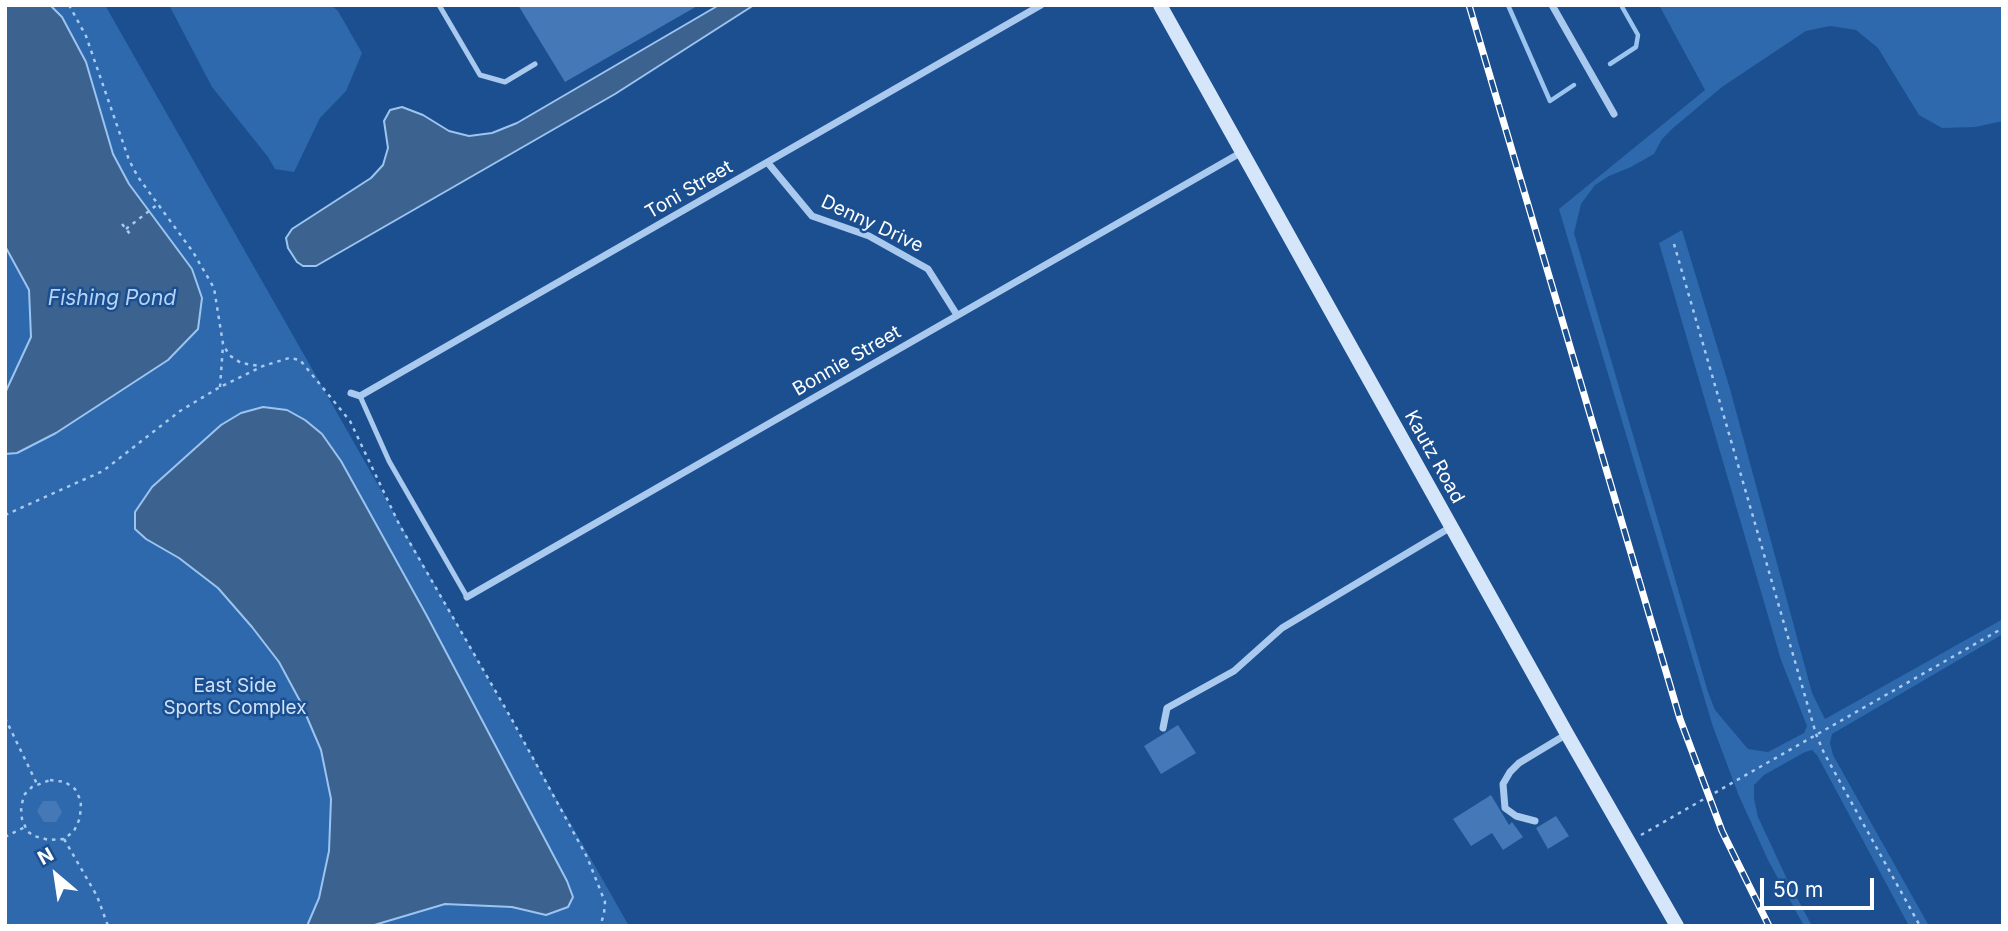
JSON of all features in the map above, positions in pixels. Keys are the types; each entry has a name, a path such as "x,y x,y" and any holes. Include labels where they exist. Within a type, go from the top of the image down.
{"street":[{"name":"Toni Street","path":"360,396 1041,5"},
{"name":"Kautz Road","path":"1160,5 1677,926"},
{"path":"1552,5 1614,114"},
{"name":"Bonnie Street","path":"467,597 1242,152"},
{"name":"Denny Drive","path":"768,163 812,216 869,236 928,269 957,316"},
{"path":"351,393 360,396"},
{"path":"1163,728 1167,708 1234,671 1282,628 1451,527"},
{"path":"1535,821 1517,816 1505,808 1503,784 1519,763 1567,734"}],"lane":[{"path":"439,5 480,75 505,82 535,64"},
{"path":"360,396 389,461 467,597"}],"path":[{"path":"69,5 86,36 129,160 193,252 214,288 223,344 220,387"},
{"path":"126,229 158,204"},
{"path":"122,224 130,234"},
{"path":"1674,244 1816,734 1920,926"},
{"path":"223,344 229,355 241,363 263,366"},
{"path":"5,515 103,471 180,411 220,387 263,366 289,358 300,360 350,421 399,524 511,718 587,857 605,902 600,926"},
{"path":"1630,841 2003,628"},
{"path":"5,718 37,784"},
{"path":"50,780 65,782 75,789 81,801 80,818 74,831 64,839 34,836 25,827 21,808 24,795 37,784 50,780"},
{"path":"5,837 25,827"},
{"path":"64,839 97,896 108,926"}],"green space":[{"name":"East Side Sports Complex","path":"5,5 105,5 629,926 5,926"},
{"path":"169,5 331,5 338,11 362,53 346,91 320,118 294,172 275,169 212,87"},
{"path":"1659,5 2003,5 2003,121 1975,127 1942,128 1919,115 1878,48 1856,30 1830,26 1806,31 1722,87 1672,129 1662,139 1654,154 1595,185 1581,204 1574,233 1708,692 1715,710 1748,749 1768,752 1804,733 1807,726 1781,660 1659,243 1682,230 1730,389 1812,693 1825,719 2003,619 2003,634 1832,734 1830,743 1833,755 1929,926 1909,926 1812,750 1764,775 1754,785 1754,798 1758,817 1812,926 1804,926 1768,860 1739,796 1713,727 1559,209 1705,90"}],"water":[{"name":"Fishing Pond","path":"5,5 50,5 62,17 86,62 113,154 129,184 192,269 202,298 198,329 168,360 56,433 17,453 5,454 5,393 31,337 29,290 5,246"},
{"path":"719,5 754,5 615,94 316,266 303,266 288,248 286,238 292,229 371,178 383,165 388,148 384,121 390,110 402,107 423,115 449,131 469,136 492,133 517,123"},
{"path":"263,407 287,410 305,420 322,434 341,461 427,616 567,881 573,897 568,907 546,915 512,907 445,904 371,926 307,926 319,898 329,851 331,799 321,750 300,701 279,662 218,588 135,529 135,512 152,487 221,425 241,413"}],"building":[{"path":"518,5 699,5 565,82"},
{"path":"1178,725 1196,753 1161,774 1144,746"},
{"path":"1491,795 1509,825 1512,822 1523,837 1503,850 1492,833 1471,846 1453,819"},
{"path":"43,801 56,801 62,812 56,822 44,822 37,811"},
{"path":"1556,816 1569,836 1548,849 1536,828"}],"waterway":[{"path":"1508,5 1550,101 1574,85"},
{"path":"1610,64 1636,47 1638,35 1621,5"}],"railway":[{"path":"1469,5 1680,719 1722,831 1769,926"}]}
